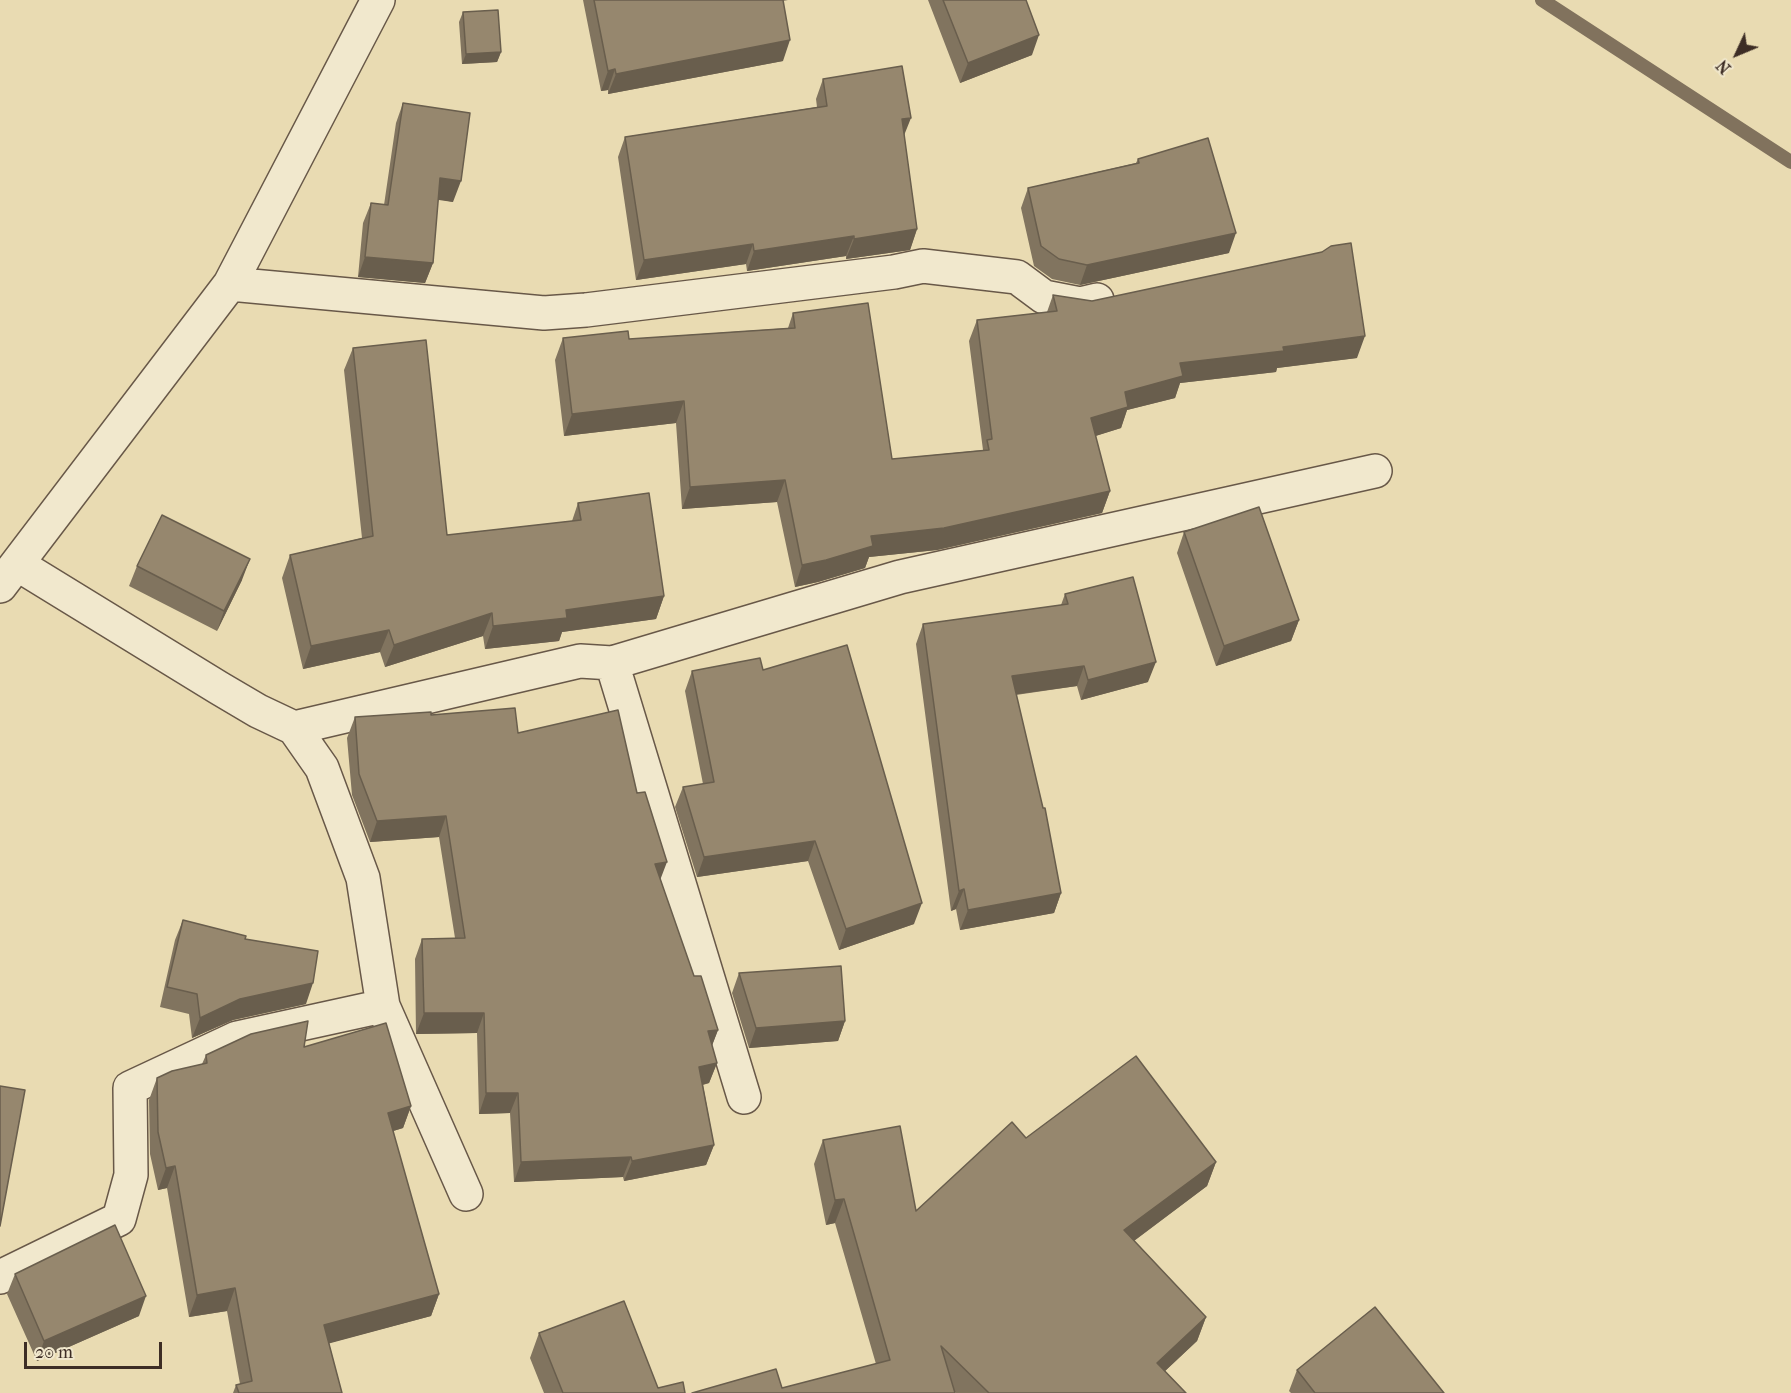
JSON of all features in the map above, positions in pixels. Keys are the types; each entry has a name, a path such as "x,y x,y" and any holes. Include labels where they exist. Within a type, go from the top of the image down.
{"street":[{"path":"378,0 230,284 8,575 294,728 322,768 363,878 383,1006 466,1194"},
{"path":"230,284 544,313 586,310 894,272 923,266 1017,277 1044,297 1080,304 1126,294"},
{"path":"294,728 580,661 612,663 900,577 1375,471"},
{"path":"612,663 744,1097"},
{"path":"0,1277 119,1219 130,1175 129,1088 237,1038 383,1006"}],"building":[{"path":"594,0 783,0 790,40 616,74 615,69 608,71"},
{"path":"943,0 1026,0 1039,35 968,63"},
{"path":"498,10 501,52 466,54 463,12"},
{"path":"902,66 911,118 902,119 917,229 754,251 753,244 644,260 625,137 827,106 823,79"},
{"path":"403,103 470,113 461,181 440,178 433,263 365,257 371,203 388,205"},
{"path":"1208,138 1236,233 1087,265 1059,259 1041,246 1028,188 1139,163 1138,159"},
{"path":"1351,243 1365,336 1283,347 1284,351 1180,363 1183,376 1125,392 1128,407 1091,418 1110,491 944,528 871,536 873,546 826,560 802,565 785,480 690,487 684,401 572,414 563,338 628,331 629,339 795,328 793,313 868,303 892,459 989,450 987,440 992,439 977,320 1057,311 1053,295 1092,301 1322,252 1331,246"},
{"path":"426,340 447,535 581,520 578,503 649,493 664,596 566,610 567,618 493,626 492,613 394,645 389,630 311,646 290,555 373,536 353,348"},
{"path":"1259,507 1299,620 1224,646 1184,532"},
{"path":"162,515 250,559 224,611 137,566"},
{"path":"1133,577 1156,662 1088,680 1084,666 1012,676 1043,808 1045,808 1061,893 968,910 964,889 959,891 923,624 1068,604 1065,594"},
{"path":"847,645 922,903 846,929 815,841 704,857 683,787 714,782 692,671 760,658 763,670"},
{"path":"515,708 518,733 618,710 637,793 645,792 667,862 655,864 694,976 701,976 718,1030 708,1031 717,1063 699,1067 714,1145 632,1161 631,1157 521,1162 518,1093 486,1093 484,1013 424,1013 422,939 465,938 446,816 377,821 359,774 355,717 431,712 431,715"},
{"path":"183,920 246,936 245,939 318,951 313,983 240,999 200,1018 197,994 167,987"},
{"path":"841,966 845,1021 756,1028 739,973"},
{"path":"308,1021 304,1047 386,1023 411,1106 388,1113 439,1294 324,1325 342,1393 239,1393 236,1385 252,1381 235,1288 197,1295 175,1166 166,1168 158,1132 157,1078 172,1071 207,1063 206,1055 251,1034"},
{"path":"1136,1056 1216,1162 1124,1230 1206,1317 1157,1363 1186,1393 989,1393 941,1346 955,1393 692,1393 776,1369 782,1388 890,1360 844,1199 835,1200 823,1140 900,1126 916,1211 1012,1122 1026,1138"},
{"path":"0,1086 25,1090 0,1226"},
{"path":"115,1225 146,1296 44,1341 15,1274"},
{"path":"624,1301 658,1388 683,1382 685,1393 563,1393 539,1333"},
{"path":"1375,1307 1444,1393 1315,1393 1297,1370"}],"waterway":[{"path":"1542,0 1791,162"}]}
